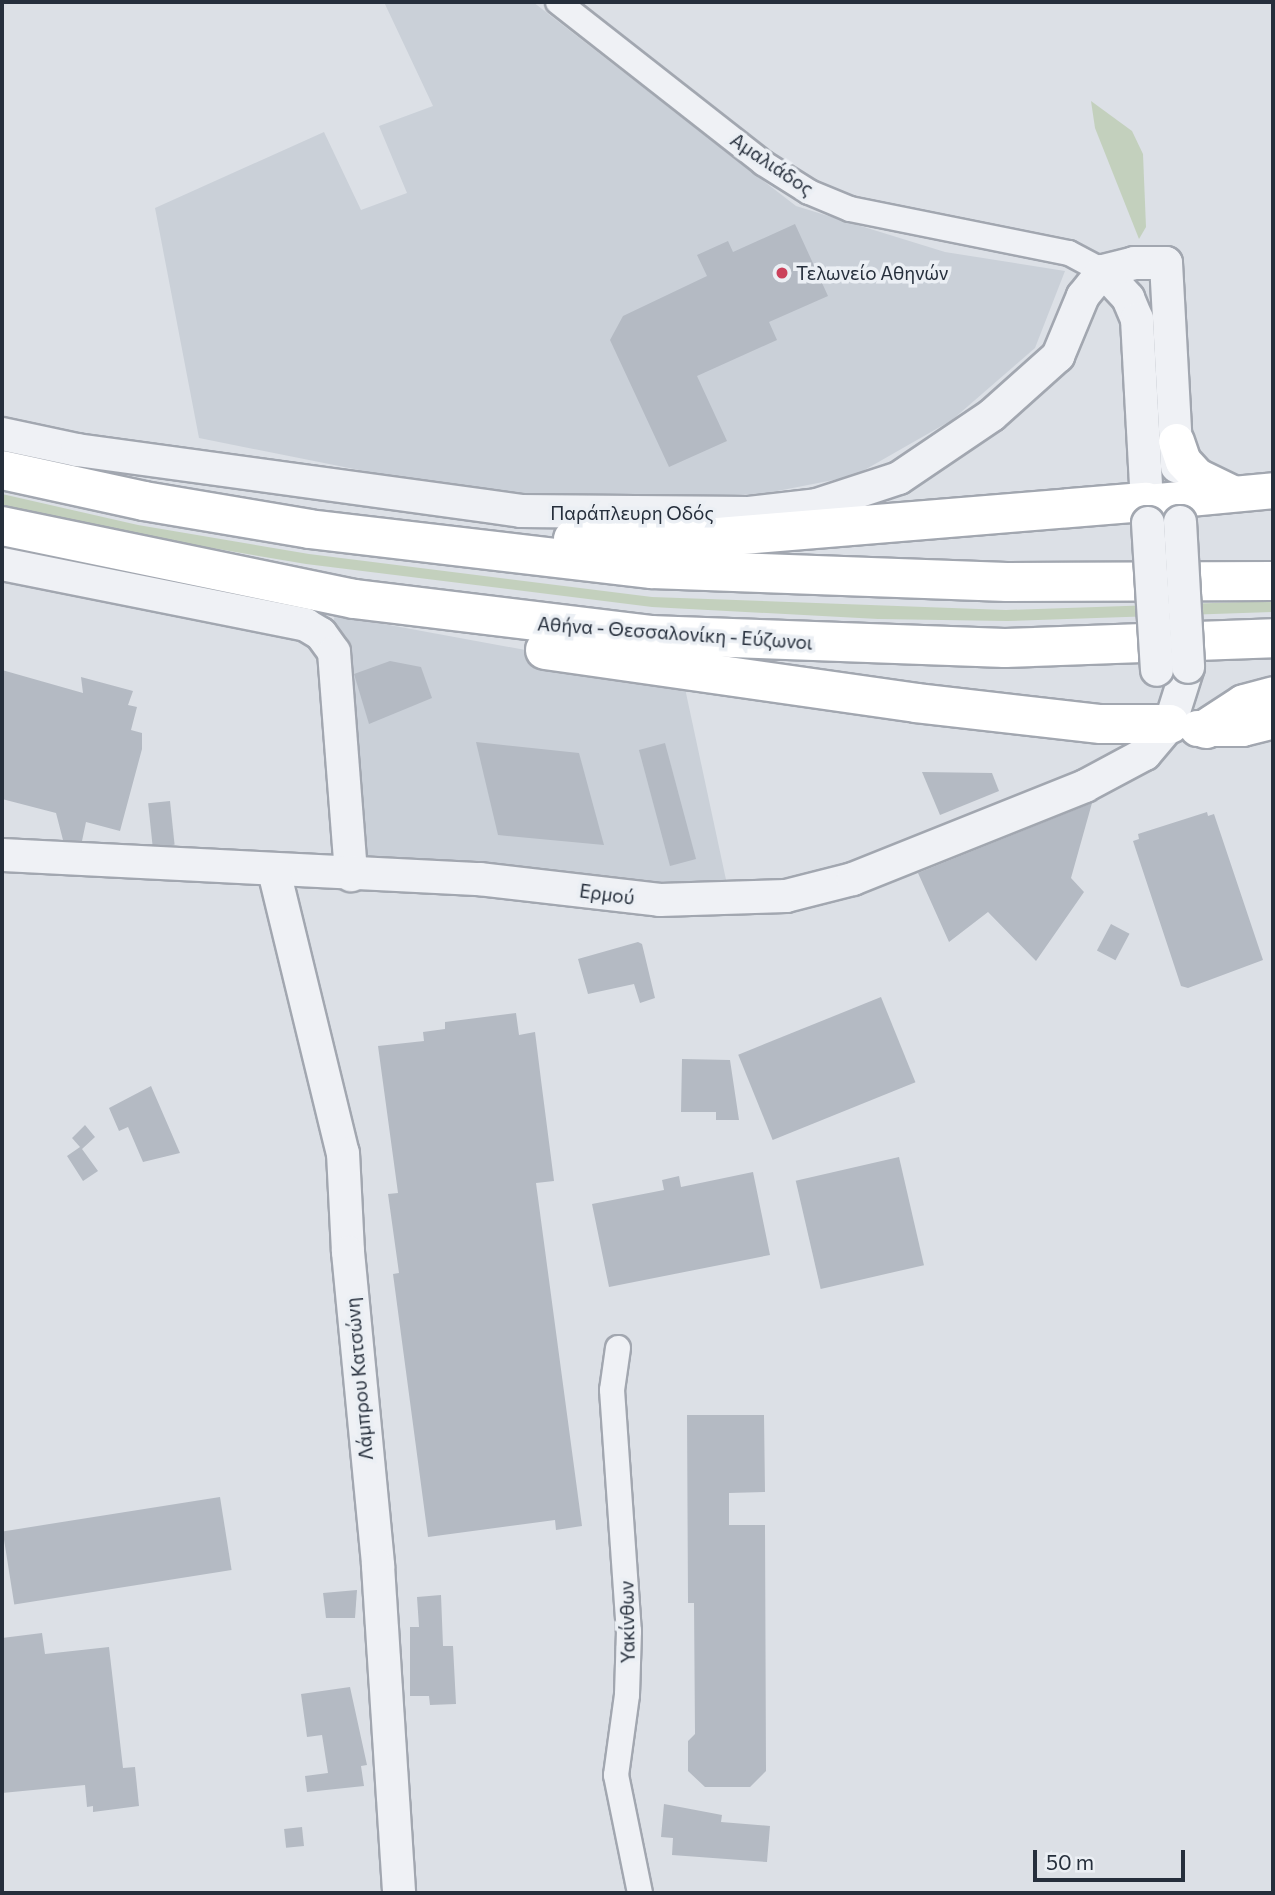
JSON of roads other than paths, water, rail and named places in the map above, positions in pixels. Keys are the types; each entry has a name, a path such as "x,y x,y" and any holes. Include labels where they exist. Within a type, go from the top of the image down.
{"highway":[{"path":"2,471 145,502 363,536 626,566 749,574 1007,582 1273,581"},
{"path":"363,536 590,540 718,537 1164,511"},
{"name":"Αθήνα - Θεσσαλονίκη - Εύζωνοι","path":"2,526 354,599 546,625 744,640 1018,648 1273,638"},
{"path":"354,599 444,629 538,648 916,703 1101,723 1188,726 1244,704 1273,696"}],"main road":[{"path":"1176,441 1184,461 1197,476 1232,493"},
{"path":"1164,511 1232,493 1273,490"},
{"path":"1188,726 1242,728 1273,720"}],"street":[{"name":"Αμαλιάδος","path":"558,2 763,163 809,191 850,209 1069,253 1103,271"},
{"path":"1164,511 1137,319 1128,298 1103,271 1133,262 1167,263 1176,441 1164,511 1157,670 1188,726"},
{"name":"Παράπλευρη Οδός","path":"2,434 77,450 521,511 749,513 817,505 899,478 992,415 1058,356 1083,296 1103,271"},
{"name":"Ερμού","path":"2,855 535,883 660,901 786,896 853,879 1085,786 1145,754 1188,726 1183,696 1188,667 1164,511"},
{"path":"2,564 306,625 321,634 334,652 351,875"},
{"name":"Λάμπρου Κατσώνη","path":"274,871 343,1153 348,1252 378,1566 399,1893"},
{"name":"Υακίνθων","path":"618,1348 612,1390 629,1631 627,1695 616,1775 640,1893"}],"place":[{"name":"Τελωνείο Αθηνών","path":"782,273"}]}
